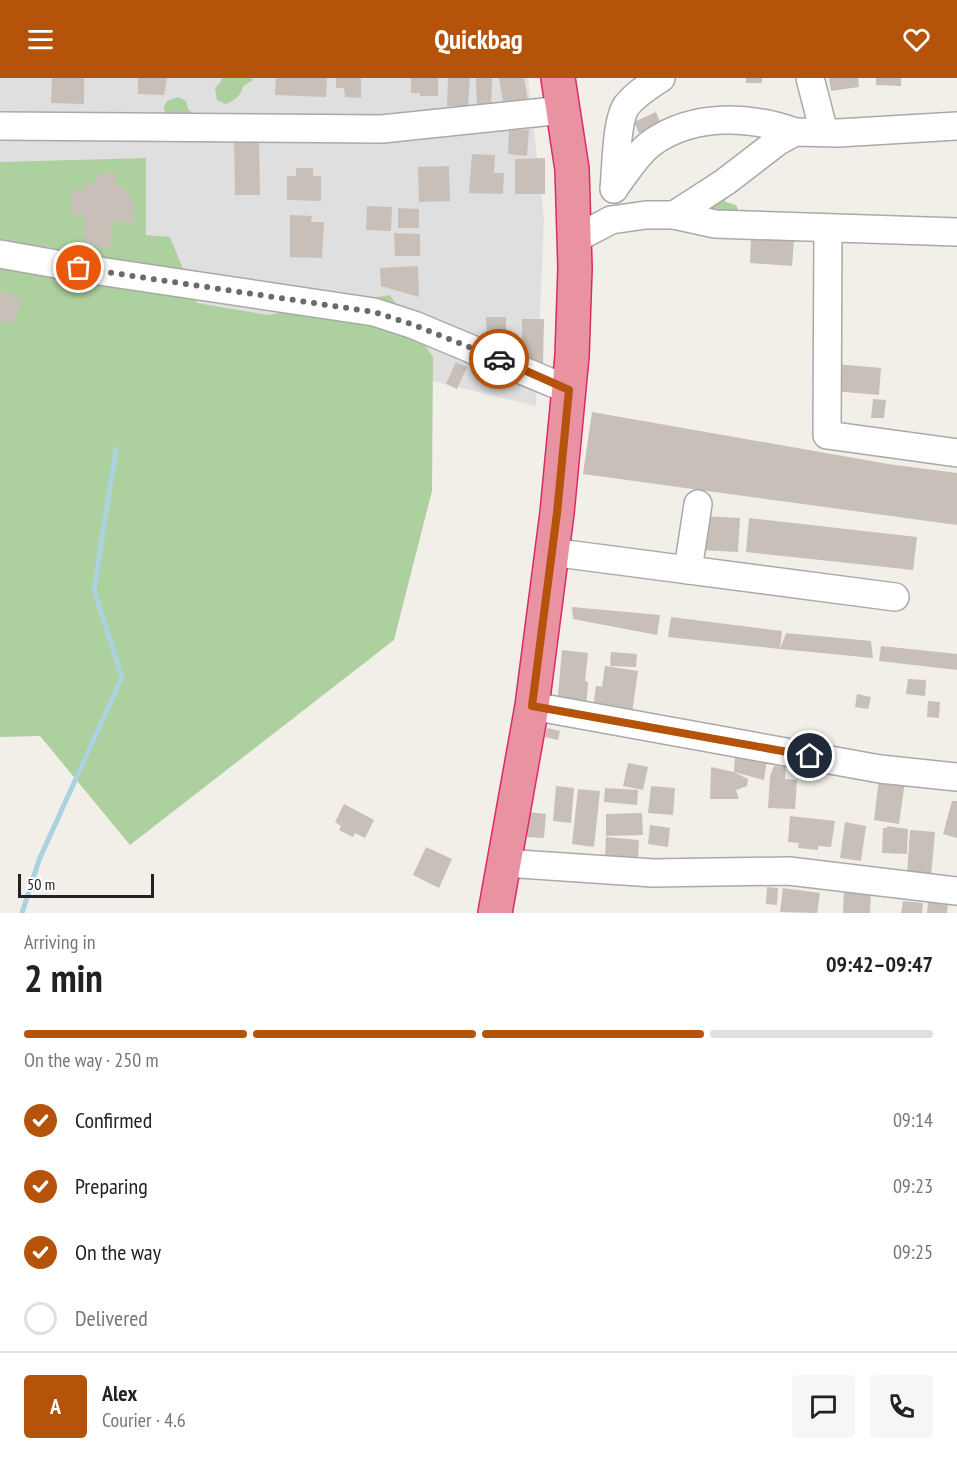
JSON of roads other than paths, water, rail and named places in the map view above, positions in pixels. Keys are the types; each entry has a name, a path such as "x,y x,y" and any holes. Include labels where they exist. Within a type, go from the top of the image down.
{"highway":[{"path":"495,913 532,706 572,356 575,239 572,169 558,78"}],"street":[{"path":"611,220 620,119 626,106 640,91 661,78"},
{"path":"810,78 824,132"},
{"path":"0,126 382,129 563,110"},
{"path":"615,187 652,143 672,132 692,125 719,120 751,120 795,132 957,126"},
{"path":"674,215 725,182 777,142 795,132"},
{"path":"575,239 611,220 646,215 674,215 715,224 957,232"},
{"path":"828,228 827,435 957,453"},
{"path":"0,254 374,312 414,325 569,390"},
{"path":"688,570 698,504"},
{"path":"551,552 895,597"},
{"path":"532,706 880,769 957,777"},
{"path":"504,863 653,873 789,871 957,891"}],"waterway":[{"path":"22,913 39,860 122,677 94,590 116,449"}]}
